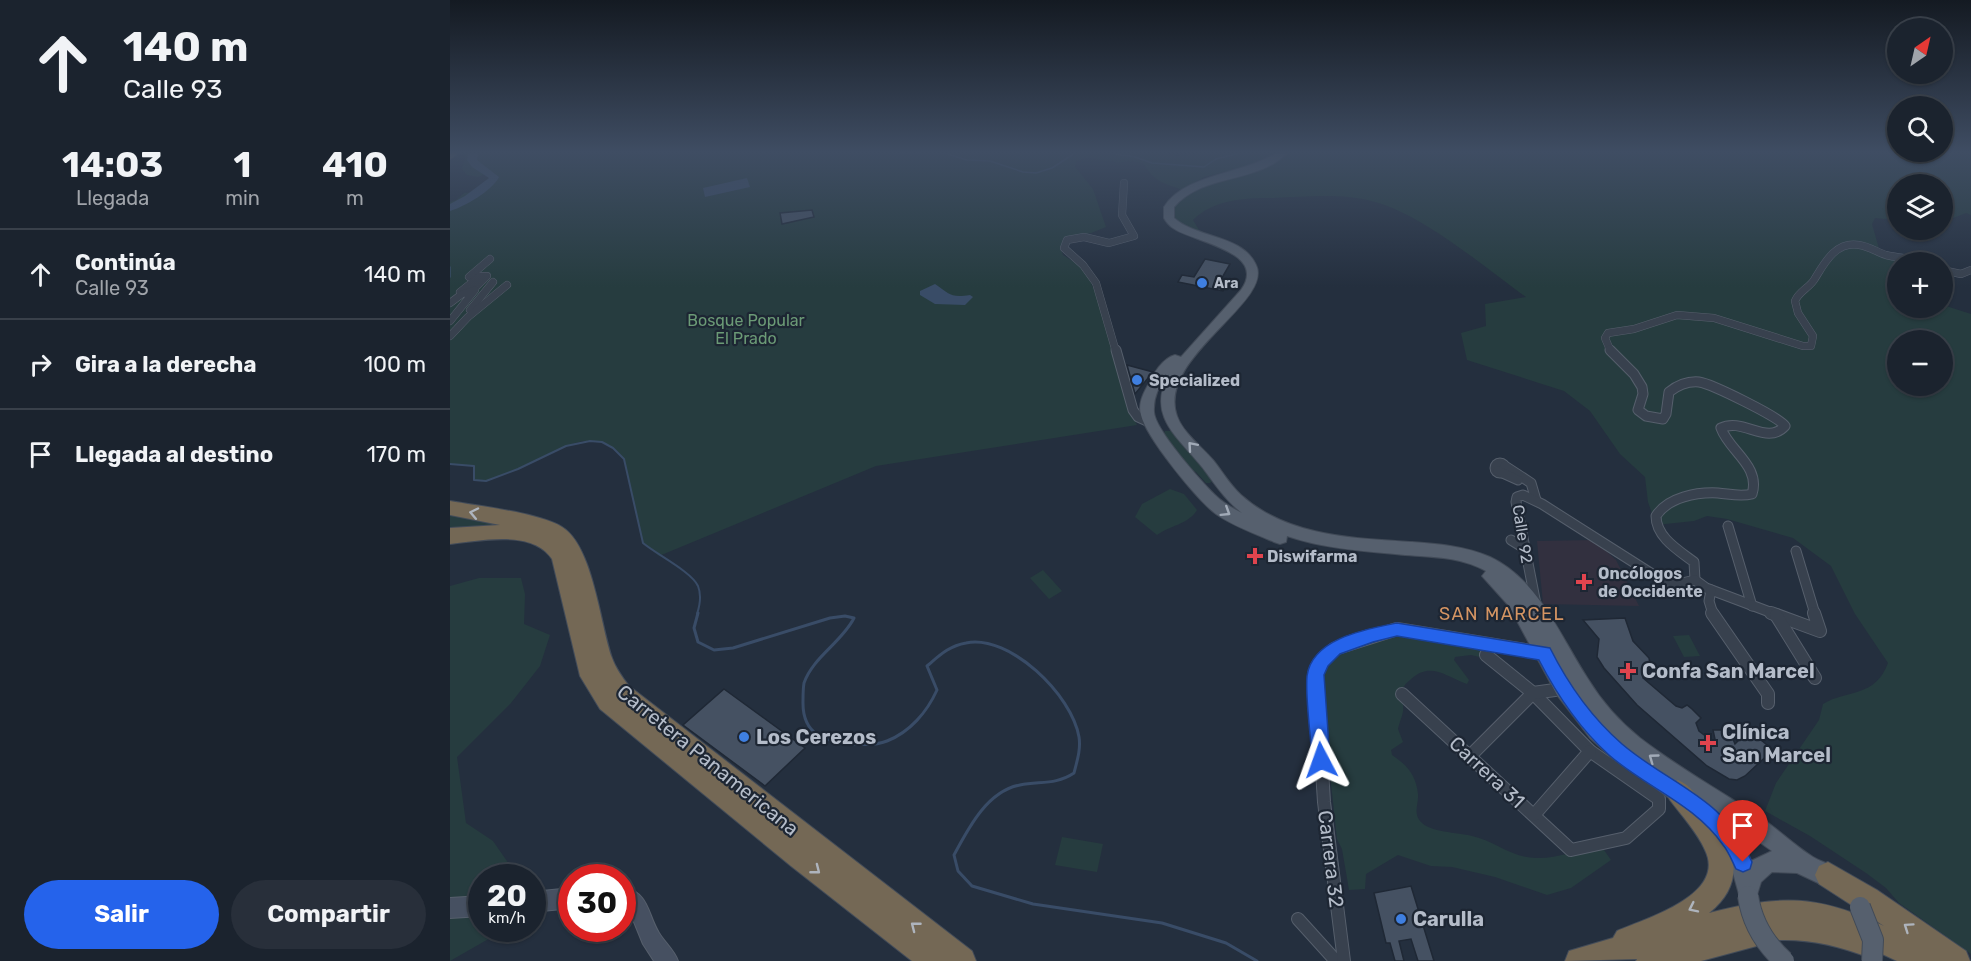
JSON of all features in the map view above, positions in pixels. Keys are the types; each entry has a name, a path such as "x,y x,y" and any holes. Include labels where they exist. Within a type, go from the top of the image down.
{"highway":[{"name":"Carretera Panamericana","path":"450,508 541,526 564,538 573,552 602,660 612,681 621,693 962,961"},
{"name":"Carretera Panamericana","path":"450,536 520,534 534,535 550,542 561,557 591,676 608,702 800,857 934,961"},
{"path":"1581,960 1701,905 1714,893 1721,876 1722,865 1719,852 1708,831 1668,795"},
{"path":"1828,875 1868,899 1956,961"},
{"path":"1581,960 1749,916 1783,912 1816,914 1851,924 1926,961"},
{"path":"1650,961 1768,928 1790,926 1840,934 1866,943 1900,961"}],"main road":[{"path":"1172,198 1163,208 1162,216 1171,228 1230,254 1241,268 1242,276 1237,289 1155,383 1148,397 1149,422 1154,432 1210,500 1223,511 1296,544 1452,560 1476,569 1503,586 1520,604 1562,689 1582,715 1616,750 1643,770 1668,795 1707,813 1730,838 1743,862 1753,920 1759,932 1784,961"},
{"path":"1178,198 1169,208 1168,215 1176,226 1240,253 1250,264 1253,276 1252,284 1170,380 1167,398 1168,414 1175,427 1235,500 1253,513 1287,531 1311,538 1466,555 1494,567 1526,587 1536,609 1584,688 1616,728 1683,779 1752,822 1804,864 1828,875 1850,895 1860,907 1871,931 1874,943 1872,961"},
{"path":"1149,422 1165,423 1175,427"},
{"path":"1199,485 1210,484 1219,479"},
{"path":"1748,891 1752,877 1764,865 1782,860 1804,864"}],"street":[{"path":"1123,198 1122,215 1134,236 1104,243 1089,237 1077,236 1068,240 1064,248 1066,253 1083,265 1096,282 1133,410 1138,417 1149,422"},
{"path":"1695,580 1694,562 1662,536 1656,525 1657,514 1670,500 1697,494 1752,494 1756,486 1752,474 1721,428 1732,424 1765,434 1776,434 1783,431 1785,426 1778,417 1744,403 1721,388 1697,382 1682,384 1670,392 1663,419 1646,416 1638,410 1643,397 1642,388 1636,378 1611,353 1605,338 1608,333 1677,315 1714,318 1803,346 1811,346 1813,336 1795,307 1794,298 1798,290 1813,282 1816,270 1824,261 1845,246 1852,244 1887,255"},
{"path":"450,296 490,260"},
{"path":"1953,273 1968,274 1971,270"},
{"path":"480,276 487,276 473,290 462,294 450,303 480,276"},
{"path":"461,324 493,282"},
{"path":"450,336 490,296 507,285"},
{"path":"450,321 474,293 475,290 473,290"},
{"path":"1501,468 1532,485 1534,499 1660,579 1680,584 1688,584 1695,580"},
{"name":"Calle 92","path":"1526,587 1524,548 1516,502 1517,497 1523,495 1534,499"},
{"path":"1728,526 1752,606"},
{"path":"1511,540 1524,548"},
{"path":"1695,580 1712,590 1820,631 1796,551"},
{"path":"1712,590 1709,602 1711,611 1768,694 1768,704"},
{"path":"1776,615 1815,678"},
{"name":"Carrera 32","path":"1344,961 1324,802 1316,675 1322,661 1335,649 1372,635 1397,630 1544,653"},
{"path":"1486,655 1533,693 1590,751 1668,795"},
{"path":"1470,756 1533,693 1562,689"},
{"name":"Carrera 31","path":"1402,694 1571,850 1626,838 1659,809 1668,795"},
{"path":"1534,814 1590,751"},
{"path":"636,904 658,951 668,961"},
{"path":"450,908 468,907"},
{"path":"1298,919 1336,961"}],"shaded area":[{"name":"Oncólogos de Occidente","path":"1594,540 1616,560 1639,606 1543,604 1537,541"}],"green space":[{"name":"Bosque Popular El Prado","path":"458,198 1096,198 1106,227 1065,239 1061,249 1063,255 1079,265 1088,276 1098,299 1108,329 1123,394 1137,425 876,466 659,556 643,543 624,459 613,448 602,442 578,442 566,446 518,469 486,481 474,480 474,466 450,464 450,202"},
{"path":"1181,198 1257,198 1220,204 1201,213 1193,220 1199,230 1220,240 1176,227 1169,208"},
{"path":"1352,198 1887,198 1887,219 1875,218 1872,224 1880,252 1887,254 1887,318 1953,318 1953,308 1971,314 1971,954 1899,903 1886,888 1866,873 1810,836 1765,811 1776,783 1819,720 1823,704 1860,691 1876,682 1888,663 1855,614 1831,566 1793,538 1727,519 1707,516 1694,521 1656,525 1648,502 1645,477 1620,454 1590,411 1564,391 1467,360 1461,333 1486,326 1485,304 1526,297 1431,228 1390,207"},
{"path":"1953,198 1971,198 1971,215 1966,213 1953,218"},
{"path":"1165,431 1171,431 1186,450 1194,454 1214,479 1210,483 1206,483 1191,470 1164,434"},
{"path":"1170,489 1184,494 1197,510 1189,519 1157,535 1135,517 1142,504"},
{"path":"450,513 519,527 450,532"},
{"path":"1043,570 1062,591 1049,599 1030,578"},
{"path":"479,578 521,578 525,594 524,624 550,635 540,666 511,703 457,757 466,823 493,841 509,864 468,864 468,942 483,942 450,961 450,586"},
{"path":"1401,634 1479,645 1492,653 1484,658 1471,655 1455,657 1454,660 1469,680 1467,684 1445,674 1424,671 1410,680 1402,691 1400,696 1403,709 1398,729 1403,742 1391,750 1392,755 1413,776 1418,794 1417,814 1420,821 1430,828 1480,838 1527,857 1545,858 1579,851 1604,850 1611,860 1571,888 1547,895 1495,877 1452,867 1431,866 1398,855 1366,874 1365,889 1349,890 1342,849 1337,839 1321,691 1323,674 1330,660 1336,655 1363,644"},
{"path":"1689,635 1700,656 1684,657 1673,636"},
{"path":"1062,837 1103,844 1097,872 1055,865"}],"water":[{"path":"935,284 951,294 973,297 965,305 935,304 920,295 920,291"}],"building":[{"path":"812,210 814,217 782,224 780,213"},
{"path":"1205,259 1230,264 1219,283 1227,284 1223,291 1178,282 1182,275 1194,277"},
{"name":"Specialized","path":"1127,365 1153,372 1135,394"},
{"path":"1625,618 1633,641 1649,658 1651,668 1643,678 1676,706 1682,708 1687,705 1692,709 1701,718 1696,723 1699,731 1716,744 1713,730 1726,730 1731,734 1735,744 1749,730 1773,750 1745,776 1737,780 1729,779 1707,766 1637,705 1604,668 1597,657 1599,639 1583,620"},
{"name":"Los Cerezos","path":"724,689 805,748 765,786 683,725"},
{"name":"Carulla","path":"1411,886 1434,961 1418,961 1411,939 1399,941 1404,961 1395,961 1390,943 1386,943 1374,893"}],"waterway":[{"path":"450,208 469,198"},
{"path":"450,267 450,277"},
{"path":"450,464 474,466 474,480 486,481 518,469 566,446 590,441 602,442 613,448 624,459 643,543 689,575 698,586 700,604 697,614"},
{"path":"698,613 694,628 698,642 714,650 733,648 830,618 845,616 854,618 849,627 814,665 804,683 803,690 804,713 811,729 826,739 844,743 863,745 879,743 895,737 910,727 923,713 937,690 927,666 960,644 983,643 1001,648 1019,658 1052,686 1065,703 1074,721 1079,737 1074,773 1054,781 1020,785 1008,789 988,803 954,855 958,871 972,886 1033,904 1162,923 1226,943 1257,961"}],"place":[{"name":"Ara","path":"1202,283"},
{"name":"Specialized","path":"1137,380"},
{"name":"Diswifarma","path":"1255,556"},
{"name":"Oncólogos de Occidente","path":"1584,582"},
{"name":"Confa San Marcel","path":"1628,671"},
{"name":"Los Cerezos","path":"744,737"},
{"name":"Clínica San Marcel","path":"1708,743"},
{"name":"Carulla","path":"1401,919"}],"district":[{"name":"SAN MARCEL","path":"1502,614"}],"route":[{"path":"1321,760 1316,675 1322,661 1335,649 1372,635 1397,630 1544,653 1562,689 1596,730 1616,750 1716,821 1730,838 1743,862"}]}
